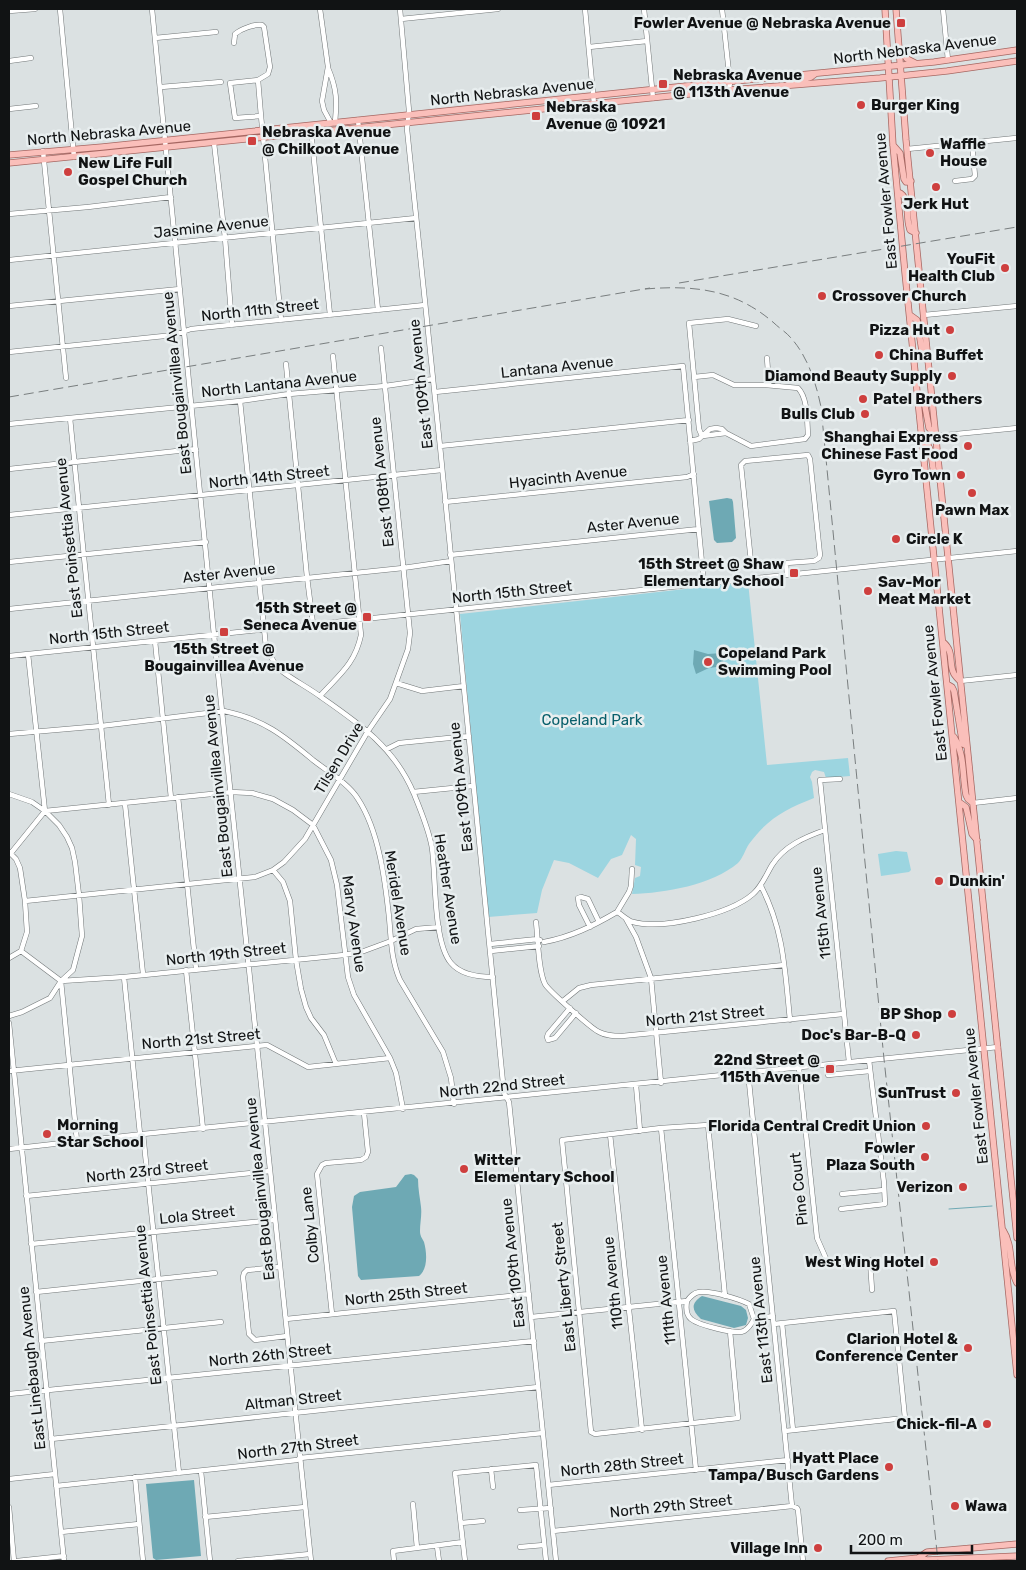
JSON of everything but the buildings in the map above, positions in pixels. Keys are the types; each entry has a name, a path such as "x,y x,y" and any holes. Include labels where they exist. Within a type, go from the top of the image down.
{"main road":[{"name":"East Fowler Avenue","path":"885,9 893,145 1017,1375"},
{"name":"East Fowler Avenue","path":"896,9 910,181 1017,1238"},
{"path":"900,49 907,59 917,64"},
{"name":"North Nebraska Avenue","path":"9,155 815,73 901,66 1017,50"},
{"name":"North Nebraska Avenue","path":"9,163 656,97 902,76 1017,61"},
{"path":"783,86 811,77 815,73"},
{"path":"903,91 909,80 917,74"},
{"path":"655,89 656,97"},
{"path":"475,108 476,116"},
{"path":"214,143 218,139 235,133"},
{"path":"893,145 900,153 904,179 906,182 910,181"},
{"path":"898,192 905,198 910,230 916,233"},
{"path":"910,314 917,320 922,351 928,357"},
{"path":"918,395 924,401 929,428 936,436"},
{"path":"922,439 930,446 934,473 940,481"},
{"path":"943,642 950,653 954,674 960,681"},
{"path":"947,684 954,691 962,740 963,744 967,746"},
{"path":"952,735 959,745 962,755 966,795 968,800 973,803"},
{"path":"959,802 966,807 972,834 977,840"},
{"path":"1002,1228 1010,1245 1017,1283"},
{"path":"918,1558 927,1552 1017,1544"},
{"path":"888,1561 918,1558 927,1560 1017,1556"}],"street":[{"path":"9,11 35,9"},
{"path":"60,9 74,156"},
{"name":"East Bougainvillea Avenue","path":"152,9 214,635 224,712 311,1561"},
{"path":"320,9 328,67 337,95 333,123"},
{"name":"East 109th Avenue","path":"400,9 407,123 473,786 504,1093 508,1102 532,1317 556,1561"},
{"path":"401,19 498,9"},
{"path":"585,9 594,104"},
{"path":"644,9 655,89"},
{"path":"722,9 730,82 729,90"},
{"path":"943,9 948,60"},
{"path":"234,43 235,34 238,31 258,24 264,27 270,67 268,74 258,80 230,83 235,118 261,116"},
{"path":"155,38 216,32"},
{"path":"589,48 647,41"},
{"path":"9,61 31,58"},
{"path":"328,67 322,101 324,110 333,123"},
{"path":"258,80 262,138 282,320"},
{"path":"160,87 221,82"},
{"path":"9,109 36,106"},
{"path":"358,120 378,310"},
{"path":"310,125 330,315"},
{"path":"907,149 1016,138"},
{"path":"214,143 225,238 232,325"},
{"path":"955,181 972,179 975,176 972,143"},
{"path":"43,151 66,378"},
{"path":"9,214 171,197"},
{"name":"Jasmine Avenue","path":"9,260 416,218"},
{"path":"9,306 180,288"},
{"name":"North 11th Street","path":"9,352 174,335 184,331 232,325 425,305"},
{"path":"924,316 1017,306"},
{"path":"702,436 699,429 688,323 728,319 756,326"},
{"name":"East 108th Avenue","path":"381,348 408,614"},
{"path":"320,696 355,656 361,635 344,481 333,356"},
{"path":"767,358 769,385"},
{"path":"286,364 313,624"},
{"name":"Lantana Avenue","path":"435,392 682,366 689,420"},
{"path":"690,441 697,440 710,429 716,428 722,429 751,446 807,437 806,410 800,389 769,385 732,385 714,375 694,377"},
{"name":"North Lantana Avenue","path":"9,424 240,401 289,394 384,386 433,379"},
{"name":"Heather Avenue","path":"240,401 266,647 282,671 368,731 387,749 413,792 432,847 442,946 451,963 458,969 482,977 493,977"},
{"name":"East Poinsettia Avenue","path":"70,418 109,805"},
{"path":"440,446 689,420 704,584"},
{"path":"936,436 1017,428"},
{"path":"9,469 196,449"},
{"path":"806,454 809,456 820,555 816,560 786,563 757,566 751,562 741,466 742,462 745,461 806,454"},
{"name":"North 14th Street","path":"9,515 442,470"},
{"name":"Hyacinth Avenue","path":"445,502 687,477 694,474"},
{"name":"Aster Avenue","path":"450,554 699,529"},
{"path":"9,562 206,542"},
{"name":"North 15th Street","path":"9,656 1017,551"},
{"name":"Aster Avenue","path":"9,608 402,568 451,561"},
{"path":"786,563 787,575"},
{"name":"Tilsen Drive","path":"25,900 255,877 273,870 284,862 305,839 368,731 386,707 408,649 410,633 408,614"},
{"path":"155,641 172,798"},
{"path":"9,958 21,951 27,932 20,868 16,859 10,853 45,811 28,654"},
{"path":"960,681 1017,675"},
{"path":"396,683 422,691 464,686"},
{"name":"Meridel Avenue","path":"9,734 224,712 240,715 259,722 282,735 349,788 359,800 375,837 385,882 395,970 443,1052 451,1078 454,1104"},
{"path":"387,749 399,743 469,736"},
{"name":"115th Avenue","path":"840,779 820,780 849,1062"},
{"path":"413,792 473,786"},
{"name":"Marvy Avenue","path":"45,811 231,792 273,799 293,810 313,825 331,860 337,885 348,977 354,995 390,1058 401,1090 403,1109"},
{"path":"9,794 32,802 45,811 59,825 67,837 75,862 82,936 73,970 61,981 50,998 22,1012 9,1016"},
{"path":"178,797 196,969"},
{"path":"973,803 1017,798"},
{"path":"125,804 143,974"},
{"path":"617,912 634,922 657,924 706,916 730,908 761,886 773,863 788,847 805,837 825,830"},
{"path":"491,952 539,947 544,942 570,936 617,912 629,892 632,869"},
{"path":"273,870 283,882 290,901 300,989 311,1018 324,1034 336,1064"},
{"path":"761,886 778,926 790,1020"},
{"path":"590,927 578,905 578,898 581,896 588,900 599,922"},
{"path":"626,919 636,937 651,978 661,1083"},
{"name":"North 21st Street","path":"536,922 542,975 545,984 552,993 599,1032 612,1036 844,1014"},
{"name":"North 19th Street","path":"61,981 124,977 344,954 364,951 391,942 416,929 439,927"},
{"path":"490,944 538,939 544,942"},
{"path":"21,951 61,981 77,1141"},
{"path":"563,1001 580,988 591,985 784,965"},
{"path":"186,970 203,1128"},
{"name":"East Poinsettia Avenue","path":"124,977 179,1473"},
{"path":"570,1008 548,1034 548,1040 555,1038 576,1013"},
{"name":"East Linebaugh Avenue","path":"9,1023 11,1070 21,1148 64,1559"},
{"name":"North 21st Street","path":"11,1070 267,1045 308,1067 390,1058"},
{"name":"North 22nd Street","path":"9,1149 998,1047"},
{"path":"841,1209 885,1204 869,1060"},
{"name":"Pine Court","path":"799,1068 817,1238 828,1264 870,1260 872,1290"},
{"path":"828,1075 870,1071"},
{"name":"East 113th Avenue","path":"748,1072 792,1506 798,1510 803,1561"},
{"path":"636,1085 640,1131"},
{"name":"Colby Lane","path":"332,1314 318,1174 322,1165 326,1163 361,1160 366,1157 368,1152 364,1113"},
{"path":"610,1134 708,1125 725,1296"},
{"name":"111th Avenue","path":"661,1128 696,1470"},
{"name":"East Liberty Street","path":"610,1134 562,1140 591,1432 595,1434 642,1430"},
{"name":"110th Avenue","path":"610,1134 642,1430"},
{"name":"North 23rd Street","path":"26,1196 270,1171"},
{"path":"842,1194 884,1190"},
{"name":"Lola Street","path":"31,1244 275,1220"},
{"path":"280,1267 247,1270 243,1277 249,1334 255,1340 287,1336"},
{"path":"36,1292 158,1280 216,1272"},
{"path":"532,1317 686,1301 693,1294 701,1292 742,1300 749,1304 754,1319 743,1332 730,1331 699,1323 691,1319 686,1309 686,1301"},
{"name":"North 25th Street","path":"286,1319 529,1294"},
{"path":"774,1324 894,1311 903,1392 905,1418 785,1431"},
{"path":"754,1319 773,1316"},
{"path":"41,1341 221,1322"},
{"path":"782,1323 793,1430"},
{"path":"642,1430 738,1418 730,1331"},
{"name":"North 26th Street","path":"9,1394 534,1341"},
{"name":"Altman Street","path":"52,1439 538,1387"},
{"name":"North 27th Street","path":"56,1486 543,1433"},
{"name":"North 28th Street","path":"548,1485 788,1460"},
{"path":"465,1561 456,1474 536,1465 546,1561"},
{"path":"491,1469 492,1487"},
{"path":"201,1471 210,1561"},
{"path":"9,1479 55,1474"},
{"path":"135,1477 143,1561"},
{"path":"413,1504 418,1548"},
{"name":"North 29th Street","path":"553,1530 792,1506"},
{"path":"9,1507 16,1561 64,1559"},
{"path":"205,1517 305,1507"},
{"path":"520,1510 551,1508"},
{"path":"461,1523 483,1521"},
{"path":"61,1532 139,1524"},
{"path":"394,1561 393,1551 463,1542"},
{"path":"520,1547 544,1544"},
{"path":"437,1546 439,1561"},
{"path":"238,1561 310,1554"}],"green space":[{"name":"Copeland Park","path":"748,582 767,765 848,758 850,776 826,778 824,772 815,770 812,772 810,777 814,798 778,815 756,835 738,863 715,877 673,890 632,894 635,878 640,876 641,867 635,865 636,839 631,835 622,855 611,859 598,878 569,863 554,860 542,890 537,913 488,917 460,614"},
{"path":"896,851 907,852 911,870 909,872 881,876 878,854"}],"shaded area":[{"path":"732,499 733,502 736,538 732,542 717,543 714,540 709,501"},
{"name":"Copeland Park Swimming Pool","path":"694,650 708,654 722,653 724,666 709,668 696,674 693,664"},
{"path":"411,1174 418,1179 421,1210 420,1233 424,1242 426,1256 424,1269 419,1276 361,1280 358,1276 352,1207 354,1196 360,1192 396,1187 405,1175"},
{"path":"702,1296 741,1306 746,1310 748,1318 746,1325 734,1328 701,1319 695,1313 694,1304"},
{"path":"194,1480 201,1556 156,1560 153,1558 146,1484"}],"waterway":[{"path":"949,1209 992,1206"}],"railway":[{"path":"679,283 1017,227"},
{"path":"9,397 650,288"},
{"path":"645,289 680,288 713,292 729,296 759,312 787,334 797,345 814,380 819,398 884,1059 938,1561"}],"place":[{"name":"Fowler Avenue @ Nebraska Avenue","path":"901,23"},
{"name":"Nebraska Avenue @ 113th Avenue","path":"663,84"},
{"name":"Burger King","path":"861,105"},
{"name":"Nebraska Avenue @ 10921","path":"536,116"},
{"name":"Nebraska Avenue @ Chilkoot Avenue","path":"252,141"},
{"name":"Waffle House","path":"930,153"},
{"name":"New Life Full Gospel Church","path":"68,172"},
{"name":"Jerk Hut","path":"936,187"},
{"name":"YouFit Health Club","path":"1005,268"},
{"name":"Crossover Church","path":"822,296"},
{"name":"Pizza Hut","path":"950,330"},
{"name":"China Buffet","path":"879,355"},
{"name":"Diamond Beauty Supply","path":"952,376"},
{"name":"Patel Brothers","path":"863,399"},
{"name":"Bulls Club","path":"865,414"},
{"name":"Shanghai Express Chinese Fast Food","path":"968,446"},
{"name":"Gyro Town","path":"961,475"},
{"name":"Pawn Max","path":"972,493"},
{"name":"Circle K","path":"896,539"},
{"name":"15th Street @ Shaw Elementary School","path":"794,573"},
{"name":"Sav-Mor Meat Market","path":"868,591"},
{"name":"15th Street @ Seneca Avenue","path":"367,617"},
{"name":"15th Street @ Bougainvillea Avenue","path":"224,632"},
{"name":"Copeland Park Swimming Pool","path":"708,662"},
{"name":"Dunkin'","path":"939,881"},
{"name":"BP Shop","path":"952,1014"},
{"name":"Doc's Bar-B-Q","path":"916,1035"},
{"name":"22nd Street @ 115th Avenue","path":"830,1069"},
{"name":"SunTrust","path":"956,1093"},
{"name":"Florida Central Credit Union","path":"926,1126"},
{"name":"Morning Star School","path":"47,1134"},
{"name":"Fowler Plaza South","path":"925,1157"},
{"name":"Witter Elementary School","path":"464,1169"},
{"name":"Verizon","path":"963,1187"},
{"name":"West Wing Hotel","path":"934,1262"},
{"name":"Clarion Hotel & Conference Center","path":"968,1348"},
{"name":"Chick-fil-A","path":"987,1424"},
{"name":"Hyatt Place Tampa/Busch Gardens","path":"889,1467"},
{"name":"Wawa","path":"955,1506"},
{"name":"Village Inn","path":"818,1548"}]}
